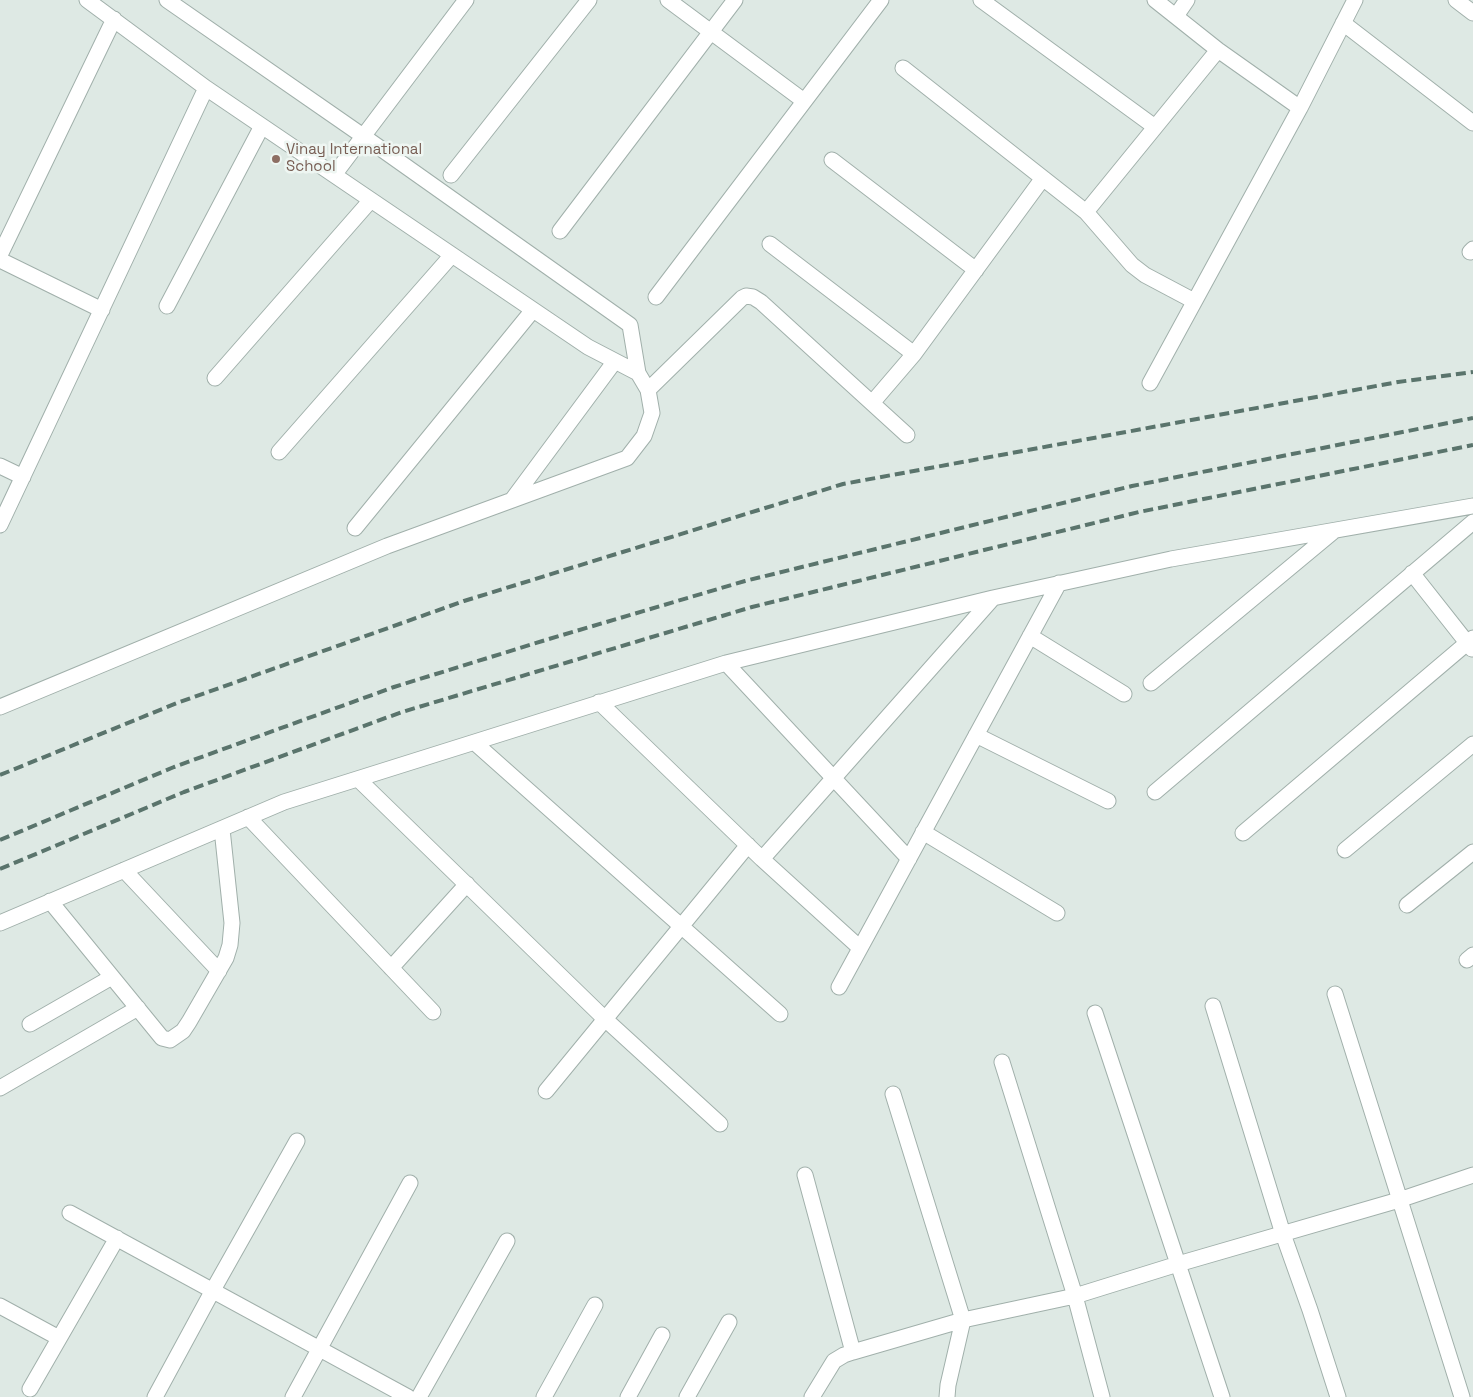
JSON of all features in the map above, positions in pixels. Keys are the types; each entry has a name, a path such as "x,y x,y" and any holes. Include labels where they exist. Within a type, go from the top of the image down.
{"street":[{"path":"87,0 206,88 533,310 588,347 638,373"},
{"path":"0,707 387,546 628,458 644,436 652,413 648,390 638,373 630,326 363,136 167,0"},
{"path":"334,175 466,0"},
{"path":"451,176 589,0"},
{"path":"668,0 804,101"},
{"path":"560,231 735,0"},
{"path":"656,297 881,0"},
{"path":"981,0 1155,127"},
{"path":"1154,0 1218,50 1300,108"},
{"path":"1176,16 1187,0"},
{"path":"1150,383 1300,108 1355,0"},
{"path":"1456,0 1473,13"},
{"path":"0,255 114,19"},
{"path":"1343,23 1473,123"},
{"path":"1086,212 1218,50"},
{"path":"903,68 1086,212 1132,265 1194,301"},
{"path":"0,525 206,88"},
{"path":"167,306 262,126"},
{"path":"832,160 976,270"},
{"path":"872,403 914,354 1043,178"},
{"path":"215,378 371,200"},
{"path":"770,244 914,354"},
{"path":"279,452 452,255"},
{"path":"0,260 102,310"},
{"path":"648,390 742,298 746,296 754,297 907,435"},
{"path":"355,528 533,310"},
{"path":"512,500 616,361"},
{"path":"0,466 22,477"},
{"path":"0,923 284,802 726,663 993,598 1171,559 1473,506"},
{"path":"1155,792 1473,522"},
{"path":"1151,683 1335,530"},
{"path":"1243,833 1471,644 1412,573"},
{"path":"839,987 1059,583"},
{"path":"762,859 993,598"},
{"path":"1030,636 1124,694"},
{"path":"726,663 909,859"},
{"path":"598,702 762,859 860,948"},
{"path":"976,735 1108,801"},
{"path":"475,743 780,1014"},
{"path":"1345,850 1473,744"},
{"path":"358,779 605,1018 720,1124"},
{"path":"248,817 433,1012"},
{"path":"50,901 162,1038 170,1040 183,1031 190,1022 226,958 232,923 222,828"},
{"path":"923,832 1057,913"},
{"path":"546,1091 748,845"},
{"path":"1407,905 1473,852"},
{"path":"124,870 219,971"},
{"path":"391,968 467,884"},
{"path":"30,1024 112,977"},
{"path":"1335,994 1462,1397"},
{"path":"1213,1006 1283,1234 1338,1397"},
{"path":"0,1088 138,1008"},
{"path":"1095,1013 1222,1397"},
{"path":"1002,1062 1075,1296 1102,1397"},
{"path":"893,1094 963,1320 945,1393"},
{"path":"156,1397 212,1290 297,1141"},
{"path":"805,1175 853,1352"},
{"path":"812,1397 834,1361 844,1355 963,1320 1075,1296 1399,1200 1473,1175"},
{"path":"293,1397 410,1183"},
{"path":"70,1212 408,1397"},
{"path":"30,1389 118,1238"},
{"path":"419,1397 507,1241"},
{"path":"544,1397 595,1305"},
{"path":"0,1306 59,1338"},
{"path":"687,1397 729,1322"},
{"path":"628,1397 662,1335"}],"railway":[{"path":"0,775 177,703 464,601 843,484 1398,382 1473,372"},
{"path":"0,840 174,767 394,687 745,581 1132,486 1473,418"},
{"path":"0,869 184,792 402,712 752,607 1139,512 1473,445"}],"place":[{"name":"Vinay International School","path":"276,159"}]}
